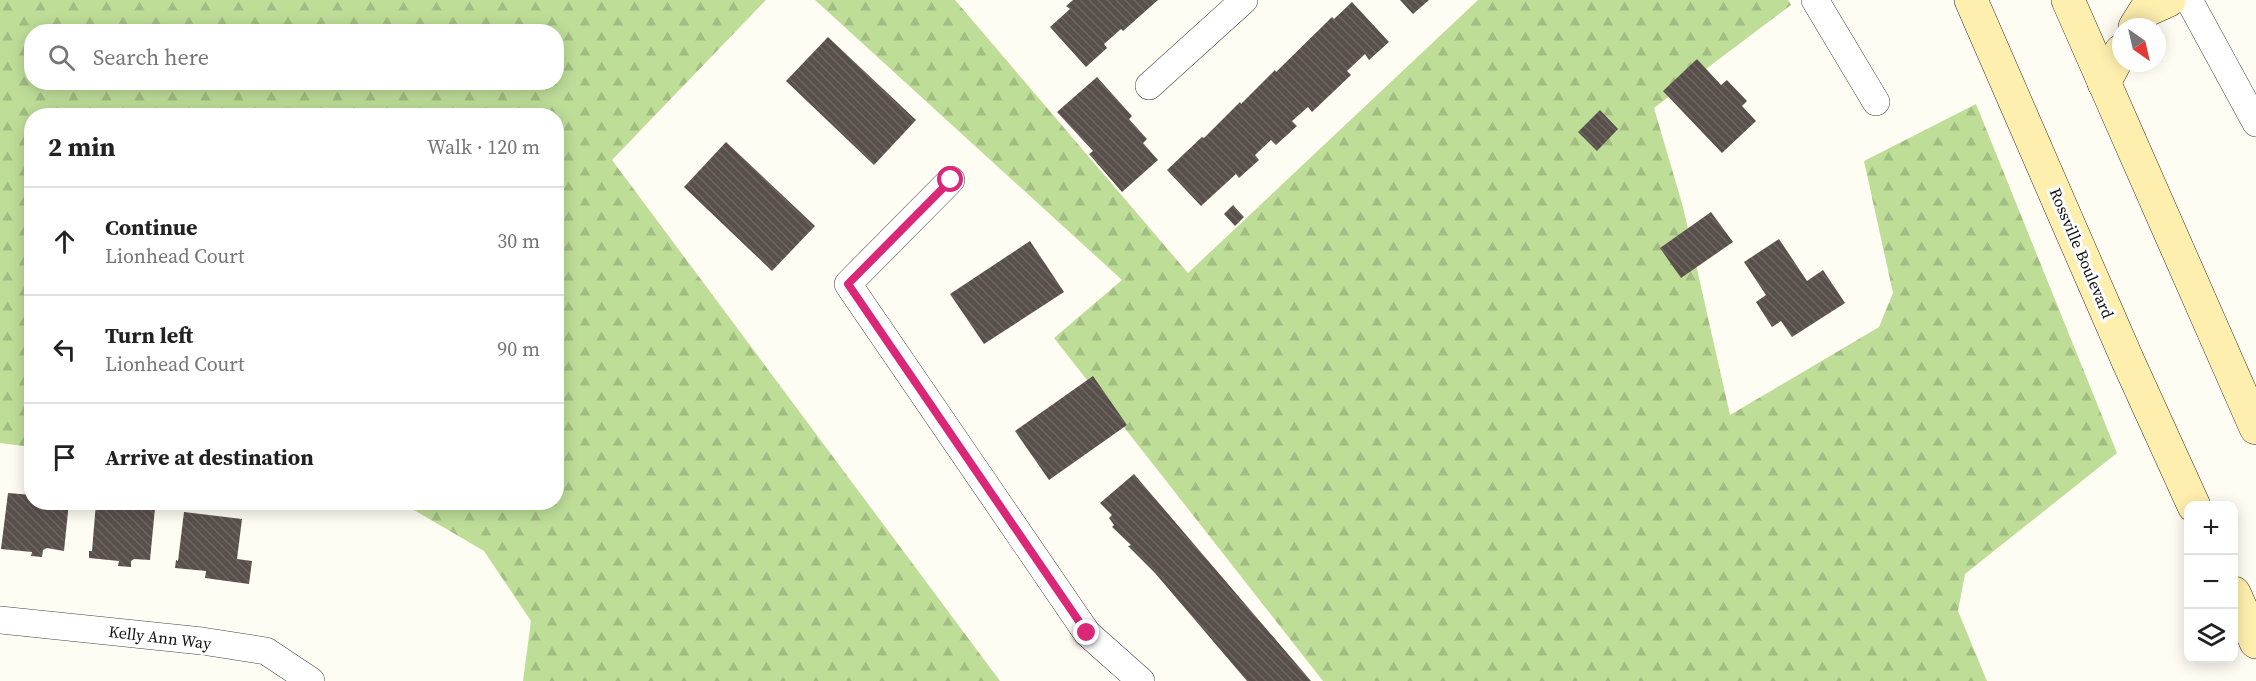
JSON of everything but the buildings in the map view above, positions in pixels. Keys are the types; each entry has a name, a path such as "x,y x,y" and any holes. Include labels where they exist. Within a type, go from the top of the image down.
{"main road":[{"name":"Rossville Boulevard","path":"1971,0 2128,361 2192,501"},
{"path":"2068,0 2256,428"},
{"path":"2141,18 2145,12 2169,0"},
{"path":"2104,83 2112,68"},
{"path":"2238,602 2256,642"}],"street":[{"path":"1149,86 1244,0"},
{"path":"1815,0 1876,102"},
{"path":"2189,0 2256,123"},
{"path":"951,180 848,284 1087,633 1141,681"},
{"name":"Kelly Ann Way","path":"0,620 266,651 311,681"}],"green space":[{"path":"0,0 766,0 612,160 1000,681 523,681 531,621 484,551 414,510 564,510 564,108 24,108 24,446 0,443"},
{"path":"815,0 955,0 1188,273 1478,0 1788,0 1791,5 1654,108 1683,207 1730,415 1879,327 1893,293 1864,161 1976,104 2117,453 1965,574 1958,611 1987,681 1323,681 1054,338 1122,280"}],"route":[{"path":"951,180 848,284 1087,633"}]}
